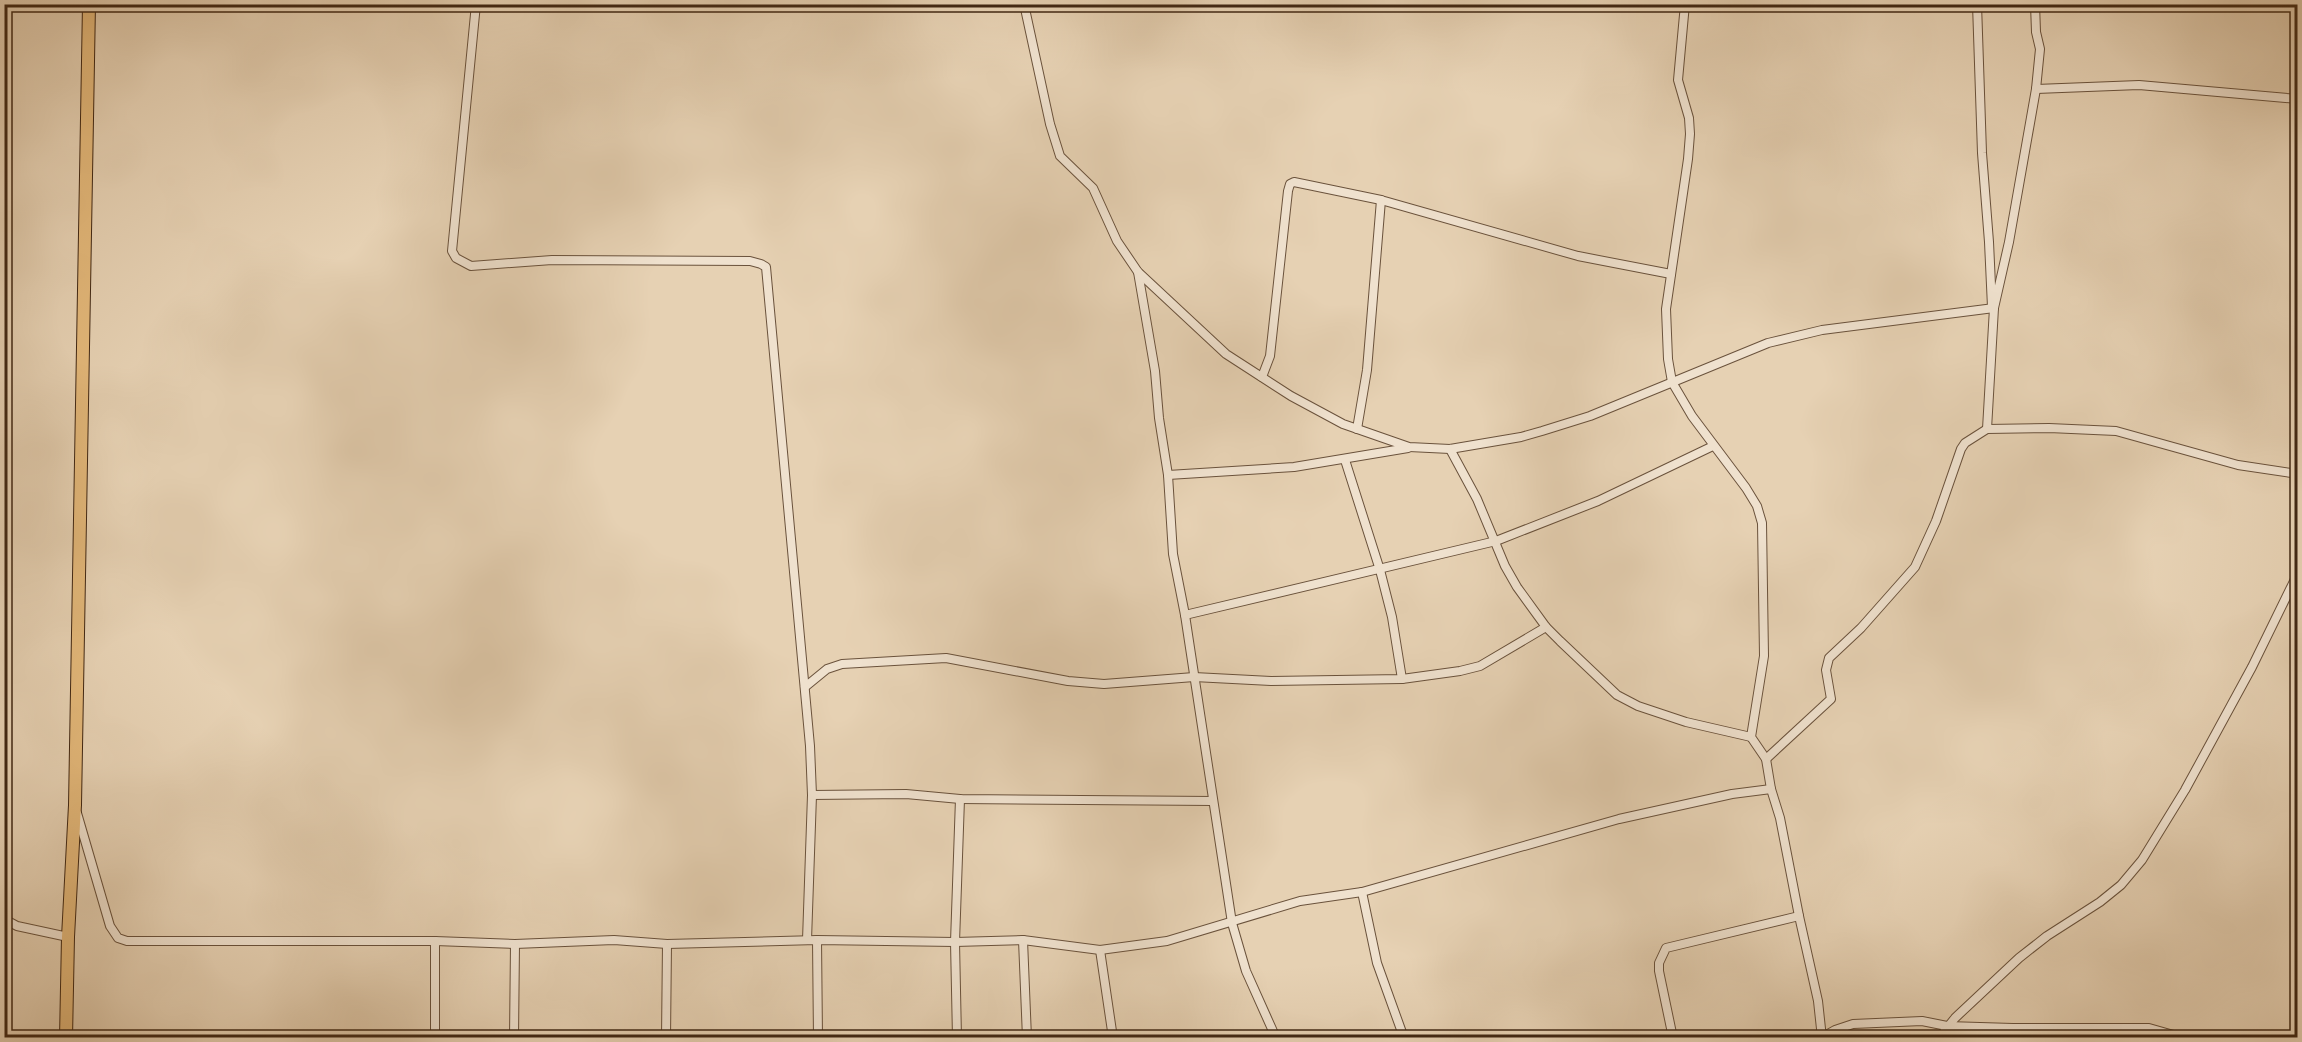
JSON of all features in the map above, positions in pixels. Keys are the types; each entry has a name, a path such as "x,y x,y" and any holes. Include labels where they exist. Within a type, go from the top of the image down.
{"main road":[{"path":"66,1038 68,937 75,805 89,4"}],"street":[{"path":"476,4 452,250 456,258 471,266 552,260 750,261 766,267 805,687 812,795 807,940"},
{"path":"1024,4 1050,124 1060,156 1093,188 1118,241 1138,272 1227,354 1291,396 1343,424 1409,447"},
{"path":"1685,4 1678,80 1689,118 1690,142 1671,274 1666,328 1672,382 1692,416 1746,488 1757,507 1762,523 1764,656 1751,737"},
{"path":"1977,4 1982,153 1993,308 1987,429"},
{"path":"1993,308 2011,231 2036,89 2040,49 2036,32 2035,4"},
{"path":"2036,89 2139,85 2298,99"},
{"path":"1262,377 1268,365 1272,347 1278,275 1290,184 1301,182 1381,200 1578,256 1671,274"},
{"path":"1358,429 1367,370 1381,200"},
{"path":"1138,272 1155,371 1159,418 1168,475 1173,554 1185,615 1232,923 1246,971 1276,1038"},
{"path":"1168,475 1294,467 1346,460 1409,447 1450,449 1521,437 1590,416 1768,343 1822,330 1993,308"},
{"path":"1766,759 1832,699 1826,670 1829,658 1861,628 1915,567 1936,521 1961,449 1972,437 1987,429 2049,428 2116,431 2238,465 2298,474"},
{"path":"1185,615 1496,541 1598,501 1713,446"},
{"path":"1450,449 1478,499 1505,566 1546,627 1617,695 1638,706 1686,722 1751,737 1766,759 1818,1001 1822,1037 1853,1024 1922,1021 1947,1026 2149,1028 2184,1038"},
{"path":"1346,460 1392,617 1402,680"},
{"path":"1939,1038 1947,1026 2019,958 2047,936 2100,902 2121,885 2142,860 2185,790 2253,667 2298,573"},
{"path":"805,687 827,669 842,664 946,658 1068,681 1104,684 1194,677 1271,681 1402,680 1480,666 1546,627"},
{"path":"75,805 110,926 118,938 127,941 435,940 515,944 614,940 668,944 807,940 955,942 1023,940 1100,950 1167,941 1300,901 1362,892 1619,819 1732,794 1771,789"},
{"path":"812,795 906,794 960,799 1213,801"},
{"path":"957,1038 955,942 960,799"},
{"path":"1362,892 1377,963 1404,1038"},
{"path":"1673,1038 1659,971 1659,963 1666,948 1799,916"},
{"path":"4,919 17,926 68,937"},
{"path":"435,940 435,1038"},
{"path":"817,940 818,1038"},
{"path":"1023,940 1027,1038"},
{"path":"514,1038 515,944"},
{"path":"666,1038 668,944"},
{"path":"1100,950 1113,1038"}]}
